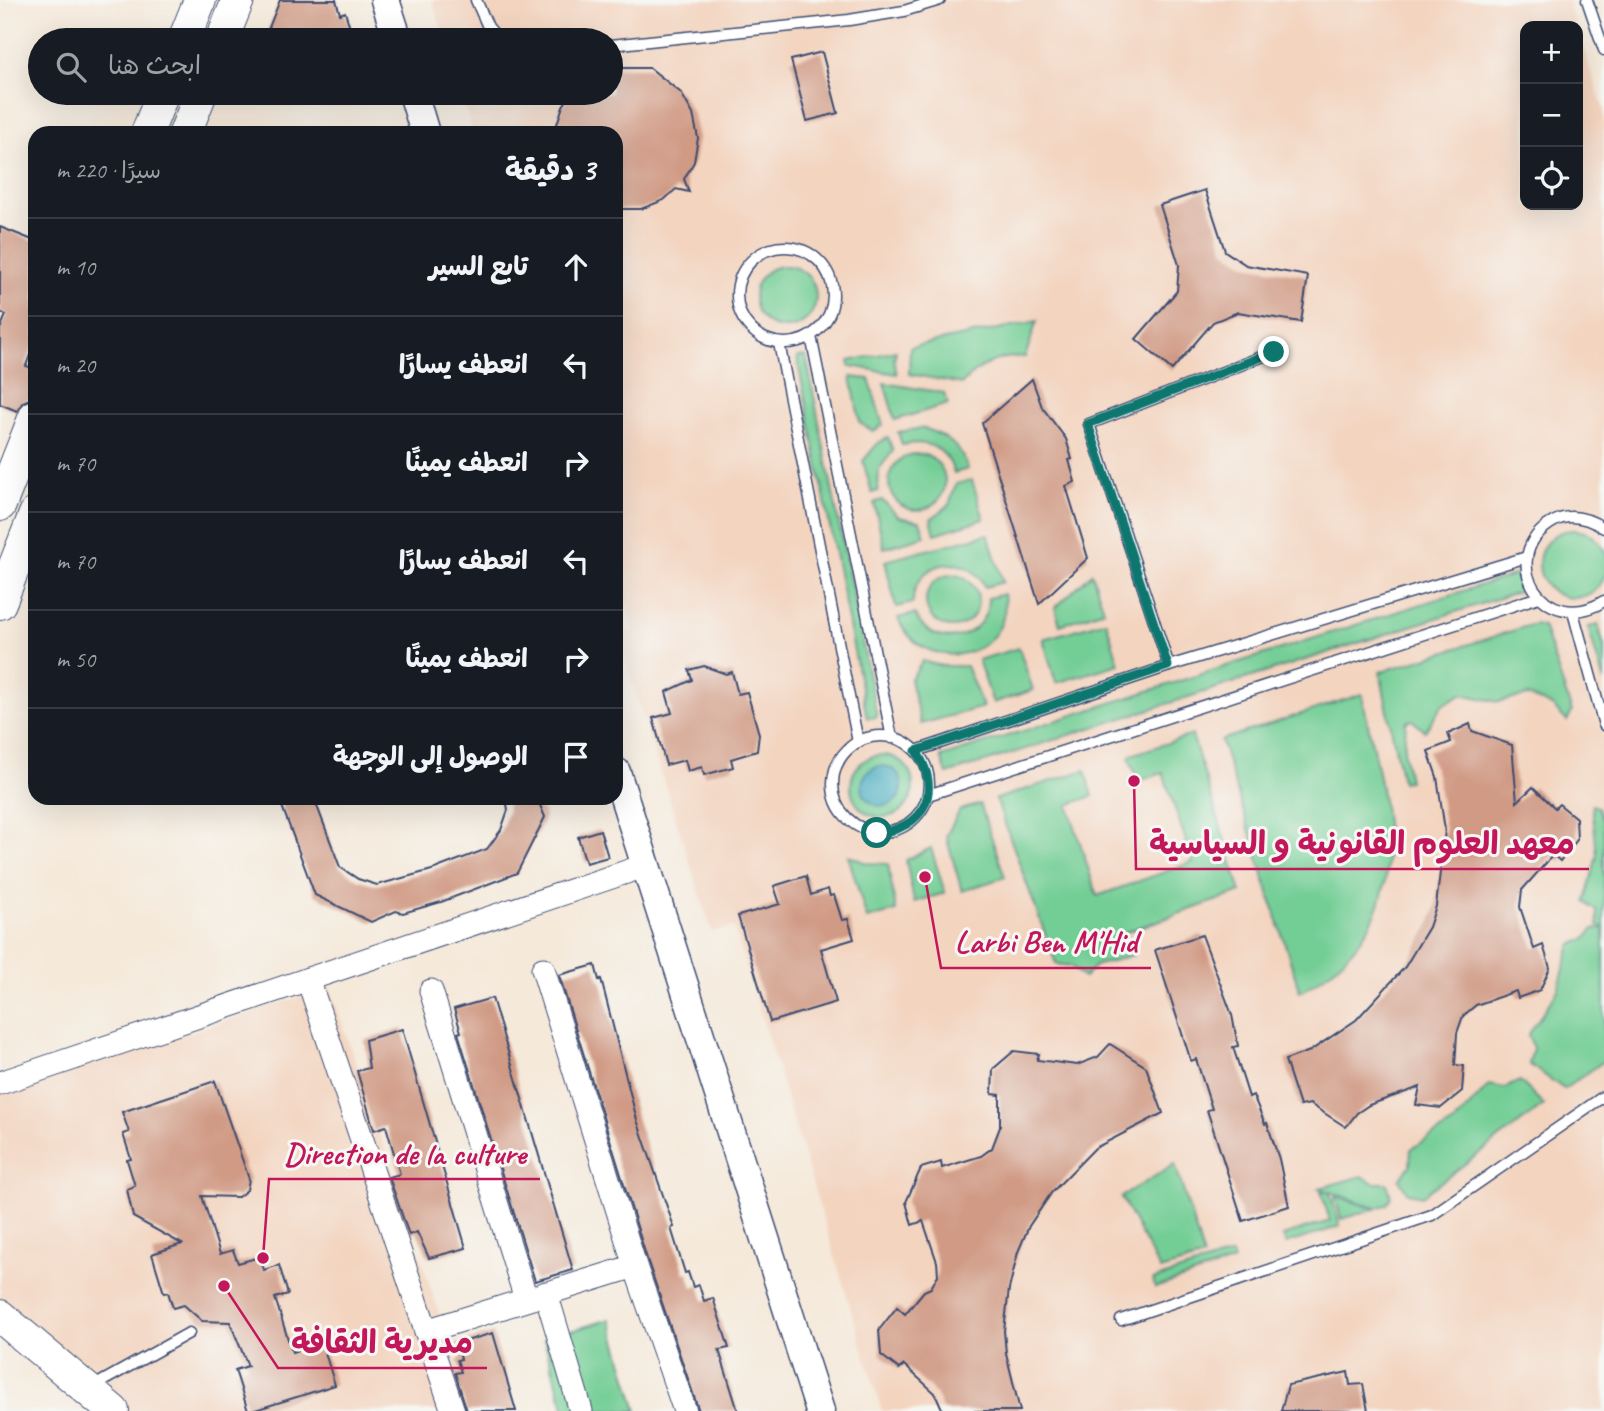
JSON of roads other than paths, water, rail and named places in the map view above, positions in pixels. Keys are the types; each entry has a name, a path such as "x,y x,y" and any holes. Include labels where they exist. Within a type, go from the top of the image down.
{"main road":[{"path":"189,28 200,0"},
{"path":"227,28 238,0"},
{"path":"150,126 158,105"},
{"path":"188,126 196,105"},
{"path":"0,505 28,434"},
{"path":"0,603 28,532"},
{"path":"0,1316 89,1388 113,1411"}],"street":[{"path":"385,0 394,28"},
{"path":"417,105 423,126"},
{"path":"623,796 820,1411"},
{"path":"0,1083 644,866"},
{"path":"543,969 635,1266 685,1411"},
{"path":"309,979 453,1411"},
{"path":"431,991 536,1296 581,1411"},
{"path":"426,1331 635,1266"}],"lane":[{"path":"476,0 489,28"},
{"path":"623,43 849,20 904,12 940,0"},
{"path":"1587,0 1604,50"},
{"path":"783,247 801,249 816,258 828,272 833,290 832,308 824,324 811,336 796,343 779,344 755,332 739,311 737,293 741,275 751,261 766,251 783,247"},
{"path":"811,336 892,737"},
{"path":"779,344 858,742"},
{"path":"1168,666 1088,424 1274,352"},
{"path":"1604,528 1592,520 1576,516 1559,519 1543,527 1532,540 1527,556 1527,571 1539,597 1555,608 1573,612 1604,601"},
{"path":"916,751 1168,666 1527,556"},
{"path":"928,795 1539,597"},
{"path":"1573,612 1604,725"},
{"path":"875,737 892,737 916,751 925,764 929,779 928,795 922,811 910,824 894,831 877,833 853,823 837,803 833,785 840,761 858,742 875,737"},
{"path":"1121,1320 1432,1215 1604,1096"},
{"path":"89,1388 189,1333"}],"water":[{"path":"882,766 896,772 902,786 896,800 882,806 868,800 862,786 868,772"}],"place":[{"name":"معهد العلوم القانونية و السياسية","path":"1134,781"},
{"name":"Larbi Ben M'Hid","path":"925,877"},
{"name":"Direction de la culture","path":"263,1258"},
{"name":"مديرية الثقافة","path":"224,1286"}]}
